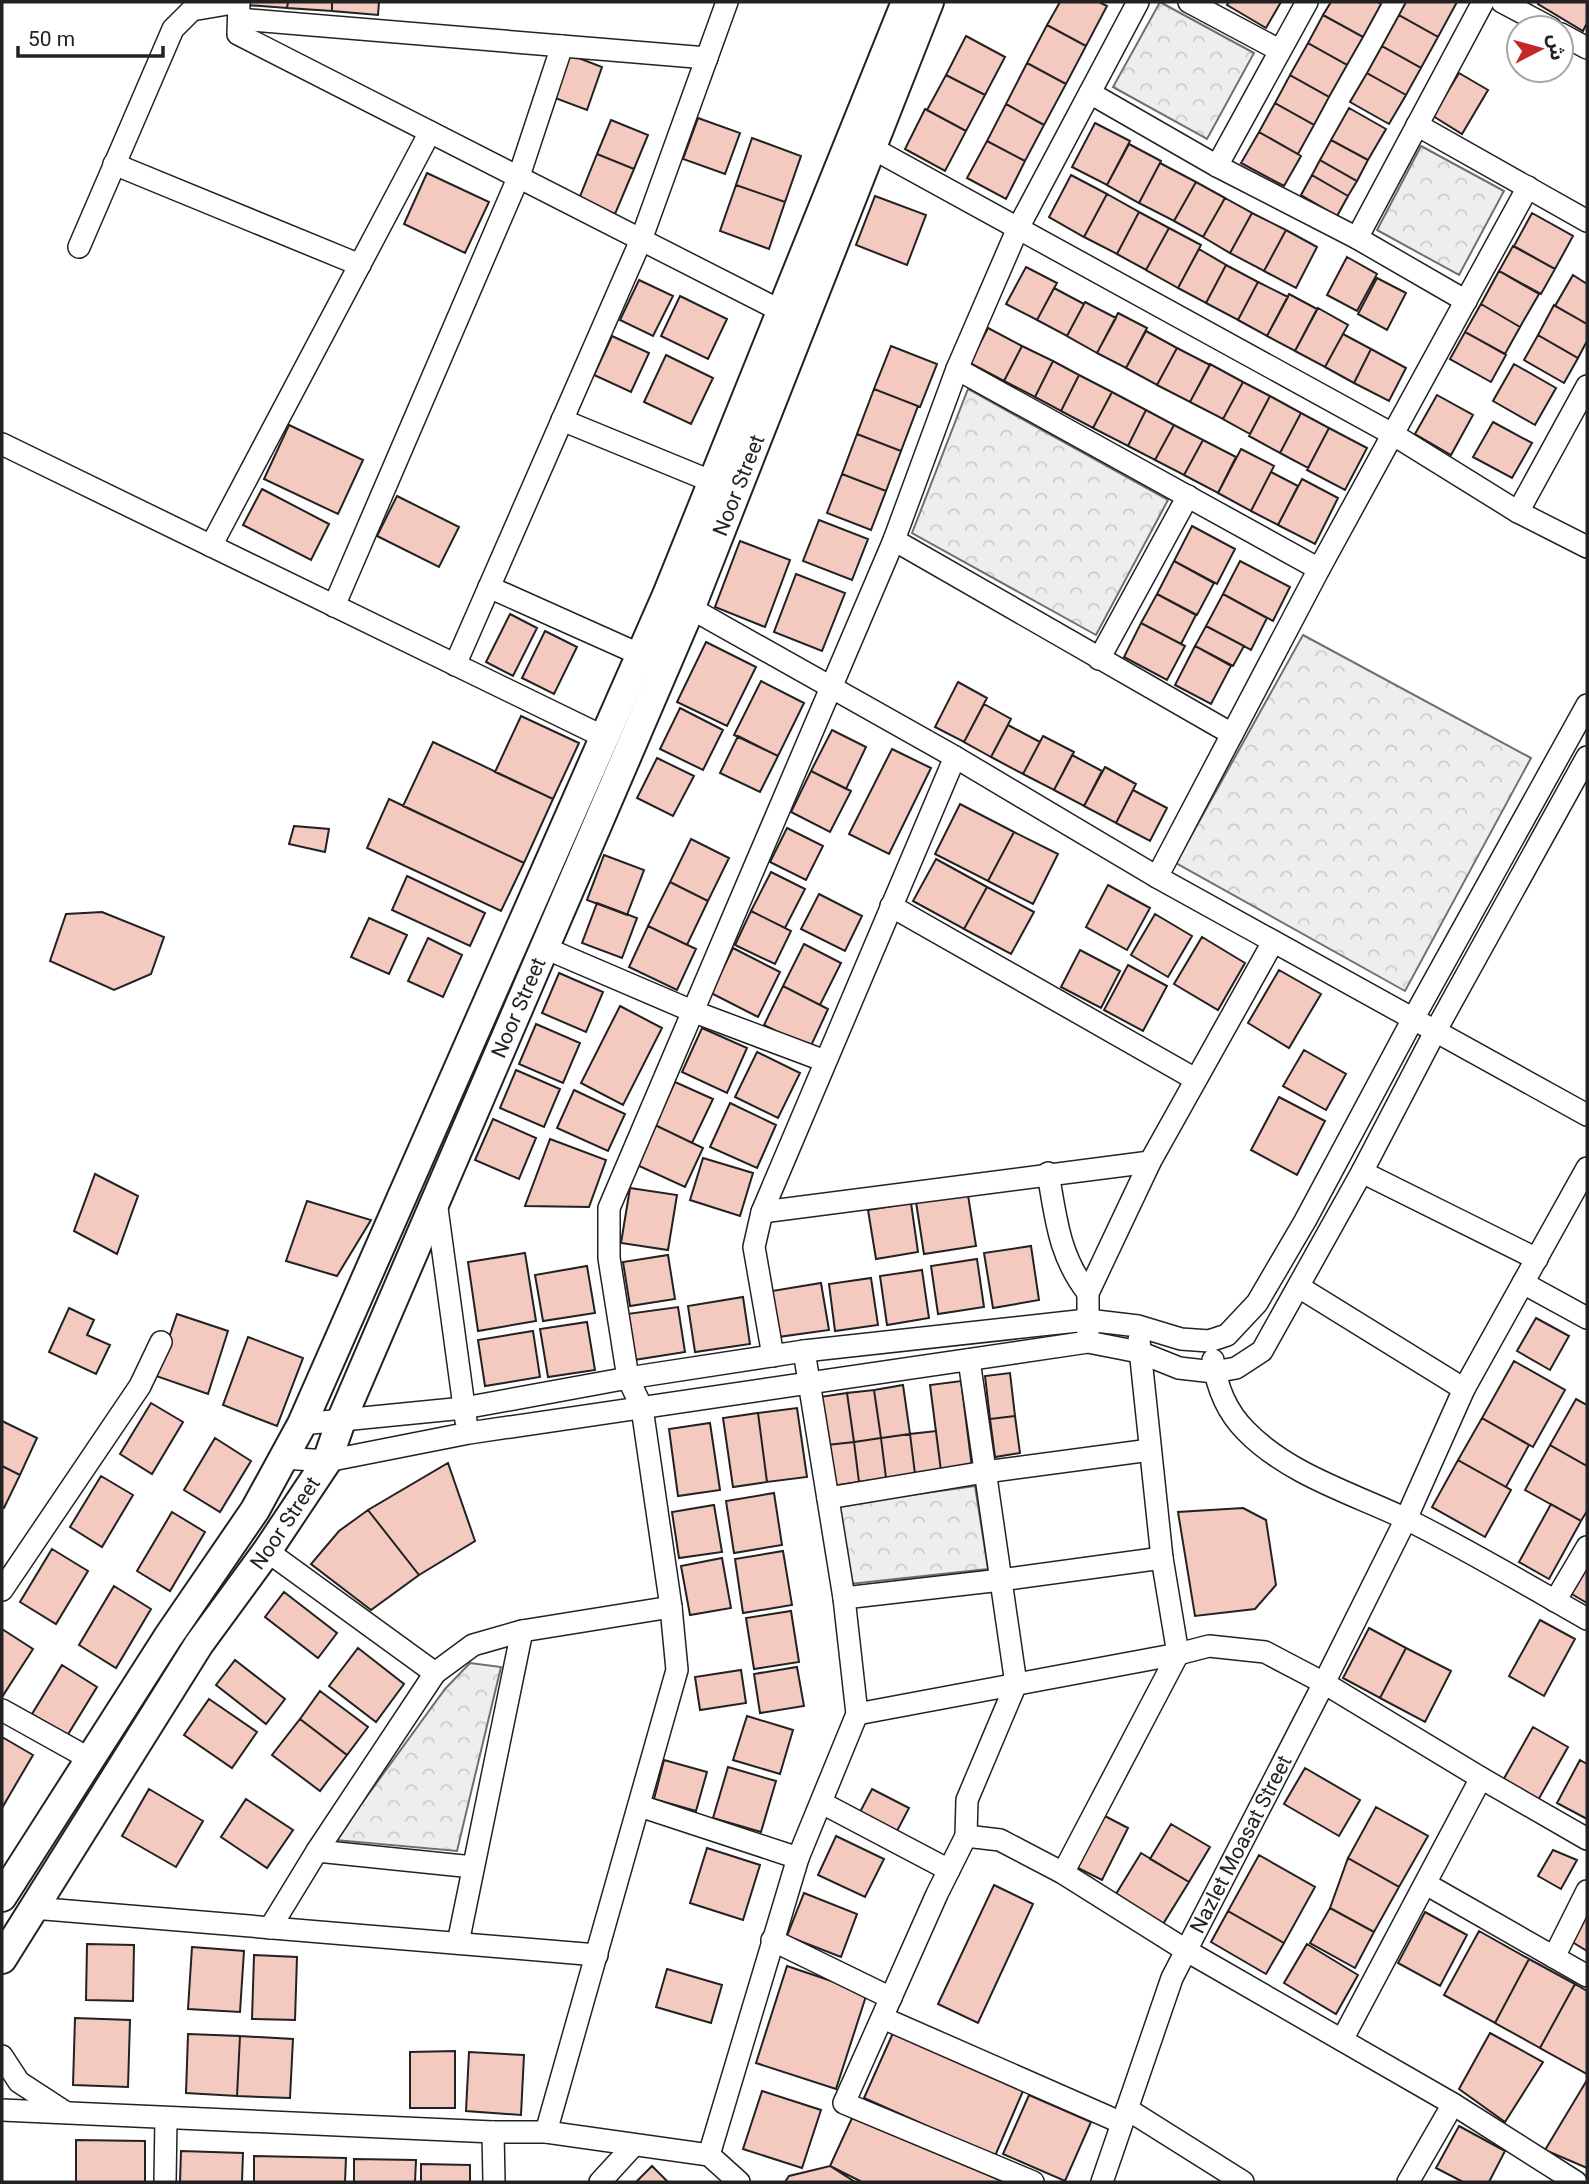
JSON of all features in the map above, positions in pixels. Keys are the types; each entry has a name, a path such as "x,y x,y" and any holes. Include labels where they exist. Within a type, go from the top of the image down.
{"main road":[{"name":"Noor Street","path":"2,1897 168,1637 255,1510 302,1424 641,655 679,602 713,482 906,2"},
{"name":"Noor Street","path":"2,1959 199,1644 267,1551 327,1461 341,1421 545,948 679,602 872,148 929,2"}],"street":[{"path":"455,665 641,240 727,2"},
{"path":"546,2132 677,1670 671,1607 642,1408 628,1378 610,1258 609,1209 894,540 957,369 1018,229 1138,2"},
{"path":"1189,2 1279,50"},
{"path":"1217,166 1307,2"},
{"path":"1357,238 1483,2"},
{"path":"1502,2 1524,14"},
{"path":"79,247 173,29 192,10 239,8 562,46 707,58"},
{"path":"239,8 238,34 781,311"},
{"path":"334,606 519,176 562,46"},
{"path":"1090,93 1217,166 1357,238 1466,302"},
{"path":"1417,125 1587,220"},
{"path":"211,546 430,132"},
{"path":"872,148 1394,435 1518,512 1587,547"},
{"path":"114,163 360,265"},
{"path":"1157,877 1319,569 1528,187"},
{"path":"957,369 1319,569"},
{"path":"1518,512 1587,386"},
{"path":"562,420 713,482"},
{"path":"2,444 604,737"},
{"path":"1099,659 1188,496"},
{"path":"894,540 1232,734"},
{"path":"489,587 641,655"},
{"path":"679,602 955,757 1157,877 1587,1115"},
{"path":"302,1424 464,1408 628,1378 804,1351 1087,1320 1138,1326 1181,1339 1209,1341 1227,1335 1257,1303 1305,1221 1413,1019 1587,705"},
{"path":"773,1356 754,1247 762,1212 955,757"},
{"path":"284,1458 327,1461 469,1433 1088,1342 1139,1352 1179,1368 1214,1372 1236,1368 1262,1351 1299,1287 1436,1030 1587,757"},
{"path":"891,906 1195,1079"},
{"path":"1088,1342 1088,1293 1150,1162 1273,942"},
{"path":"545,948 692,1011 825,1061"},
{"path":"762,1212 1048,1173 1150,1162"},
{"name":"Nazlet Moasat Street","path":"1102,2182 1172,1978 1406,1519 1464,1389 1587,1168"},
{"path":"1362,1172 1537,1259"},
{"path":"1048,1173 1060,1244 1073,1274 1088,1293"},
{"path":"436,1201 469,1433"},
{"path":"1522,1283 1587,1318"},
{"path":"1299,1287 1464,1389"},
{"path":"1063,1874 1178,1654 1162,1558 1138,1326"},
{"path":"1209,1341 1223,1402 1245,1431 1272,1454 1320,1480 1406,1519 1587,1619"},
{"path":"2,1590 140,1387 160,1342"},
{"path":"709,2155 798,1858 857,1714 844,1598 804,1351"},
{"path":"969,1360 1016,1684 967,1800 966,1836 844,2103 1033,2182"},
{"path":"828,1498 985,1472 1150,1450"},
{"path":"1555,1601 1587,1546"},
{"path":"267,1551 435,1673"},
{"path":"844,1598 1162,1558"},
{"path":"270,1928 317,1851 435,1673 473,1645 522,1631 671,1607"},
{"path":"458,1943 522,1631"},
{"path":"857,1714 1209,1647 1265,1653 1324,1683 1587,1839"},
{"path":"2,1710 90,1759"},
{"path":"1342,2040 1481,1778"},
{"path":"822,1803 949,1870"},
{"path":"640,1806 798,1858"},
{"path":"966,1836 1000,1840 1063,1874 1187,1951 1453,2104 1576,2182"},
{"path":"317,1851 473,1867"},
{"path":"1426,1884 1587,1976"},
{"path":"1554,1957 1587,1891"},
{"path":"33,1908 597,1955"},
{"path":"772,1940 887,2008 1125,2116 1243,2182"},
{"path":"2,2056 19,2082 67,2113"},
{"path":"1408,2182 1453,2104"},
{"path":"2,2110 493,2132 546,2132 709,2155 738,2182"},
{"path":"165,2182 166,2118"},
{"path":"493,2132 494,2182"},
{"path":"600,2182 634,2145"}],"green space":[{"path":"1160,2 1254,53 1207,139 1113,87"},
{"path":"1421,146 1504,191 1459,275 1377,230"},
{"path":"968,389 1168,500 1096,635 912,533"},
{"path":"1303,635 1531,758 1405,991 1176,863"},
{"path":"975,1486 988,1569 850,1584 838,1505"},
{"path":"470,1663 501,1667 457,1851 335,1840 445,1689"}],"building":[{"path":"247,2 288,2 287,8 246,5"},
{"path":"288,2 332,2 332,11 287,8"},
{"path":"332,2 379,2 378,15 332,11"},
{"path":"1060,2 1099,2 1107,6 1086,46 1047,25"},
{"path":"1229,2 1281,2 1266,28 1227,5"},
{"path":"1331,2 1381,4 1363,37 1323,15"},
{"path":"1406,2 1457,2 1438,37 1399,15"},
{"path":"1587,2 1587,23 1583,31 1575,26 1575,14 1555,14 1538,4"},
{"path":"1323,15 1363,37 1347,65 1308,43"},
{"path":"1399,15 1438,37 1421,68 1382,46"},
{"path":"1047,25 1086,46 1066,84 1027,63"},
{"path":"966,36 1005,57 985,95 946,75"},
{"path":"1308,43 1347,65 1329,97 1290,75"},
{"path":"1382,46 1421,68 1406,95 1367,73"},
{"path":"563,52 602,67 587,110 547,95"},
{"path":"1027,63 1066,84 1044,125 1006,104"},
{"path":"1367,73 1406,95 1389,124 1350,102"},
{"path":"1459,73 1488,90 1462,134 1433,116"},
{"path":"946,75 985,95 966,131 927,110"},
{"path":"1290,75 1329,97 1314,125 1275,103"},
{"path":"1275,103 1314,125 1298,154 1259,132"},
{"path":"1006,104 1044,125 1025,161 987,141"},
{"path":"1349,108 1386,129 1368,160 1331,140"},
{"path":"925,109 966,131 945,171 905,149"},
{"path":"698,118 740,133 725,174 683,159"},
{"path":"611,120 648,135 634,169 597,154"},
{"path":"1095,123 1130,141 1107,185 1072,167"},
{"path":"1259,132 1301,156 1284,186 1241,163"},
{"path":"752,138 801,156 785,202 736,185"},
{"path":"1331,140 1368,160 1357,181 1320,160"},
{"path":"987,141 1025,161 1006,199 967,178"},
{"path":"1129,144 1161,161 1139,203 1107,185"},
{"path":"597,154 634,169 615,214 579,199"},
{"path":"1320,160 1357,181 1348,196 1312,175"},
{"path":"1160,163 1196,182 1174,221 1139,203"},
{"path":"427,173 489,202 465,253 404,224"},
{"path":"1071,175 1107,194 1084,237 1049,217"},
{"path":"1312,175 1348,196 1337,216 1301,195"},
{"path":"1196,182 1225,198 1203,237 1174,221"},
{"path":"736,185 785,202 769,249 720,231"},
{"path":"1107,194 1139,212 1117,254 1084,237"},
{"path":"875,196 926,215 907,265 856,245"},
{"path":"1225,198 1252,213 1230,253 1203,237"},
{"path":"1139,212 1169,228 1146,270 1117,254"},
{"path":"1252,213 1286,230 1264,271 1230,253"},
{"path":"1532,213 1573,236 1555,269 1514,246"},
{"path":"1169,228 1201,245 1178,288 1146,270"},
{"path":"1286,230 1317,247 1296,288 1264,271"},
{"path":"1513,246 1555,269 1541,294 1499,271"},
{"path":"1199,249 1226,265 1206,303 1178,288"},
{"path":"1347,257 1377,274 1357,311 1327,295"},
{"path":"1226,265 1258,282 1238,320 1206,303"},
{"path":"1026,267 1057,283 1037,320 1006,304"},
{"path":"1499,271 1539,294 1520,327 1481,304"},
{"path":"1573,275 1587,284 1587,324 1555,306"},
{"path":"1377,278 1406,293 1387,330 1358,314"},
{"path":"639,280 673,296 653,336 620,320"},
{"path":"1258,282 1288,297 1267,336 1238,320"},
{"path":"1054,288 1084,304 1067,336 1037,320"},
{"path":"1289,294 1317,309 1295,351 1267,336"},
{"path":"680,296 727,319 708,359 661,336"},
{"path":"1085,302 1116,318 1097,353 1067,336"},
{"path":"1481,304 1520,327 1505,354 1465,332"},
{"path":"1554,305 1587,324 1587,341 1578,358 1538,335"},
{"path":"1318,308 1348,325 1325,367 1295,351"},
{"path":"1118,313 1147,328 1126,368 1097,353"},
{"path":"988,328 1022,346 1004,381 970,363"},
{"path":"1146,331 1177,348 1157,385 1126,368"},
{"path":"1465,332 1506,355 1491,382 1450,359"},
{"path":"1343,334 1371,349 1354,383 1325,367"},
{"path":"1538,335 1578,358 1564,383 1524,360"},
{"path":"612,336 649,353 631,392 594,375"},
{"path":"891,346 937,364 920,407 874,389"},
{"path":"1022,346 1053,361 1035,397 1004,381"},
{"path":"1177,348 1210,365 1190,402 1157,385"},
{"path":"1371,349 1406,368 1389,401 1354,383"},
{"path":"666,355 713,378 691,424 644,402"},
{"path":"1053,361 1079,375 1061,411 1035,397"},
{"path":"1210,364 1243,382 1223,419 1190,402"},
{"path":"1514,364 1556,388 1535,425 1493,401"},
{"path":"1079,375 1112,392 1093,428 1061,411"},
{"path":"1243,382 1270,396 1250,434 1223,419"},
{"path":"874,389 918,406 901,451 857,434"},
{"path":"1112,392 1146,410 1128,446 1093,428"},
{"path":"1437,395 1473,415 1451,455 1415,434"},
{"path":"1270,396 1301,413 1280,453 1249,436"},
{"path":"1146,410 1174,425 1155,460 1128,446"},
{"path":"1301,413 1329,428 1308,468 1280,453"},
{"path":"1493,422 1532,443 1512,478 1473,457"},
{"path":"289,425 363,460 338,514 264,479"},
{"path":"1174,425 1203,440 1184,475 1155,460"},
{"path":"1329,428 1367,448 1345,490 1307,470"},
{"path":"857,434 901,451 886,491 842,474"},
{"path":"1203,440 1236,457 1218,493 1184,475"},
{"path":"1241,449 1274,466 1251,511 1218,493"},
{"path":"1271,472 1298,486 1278,525 1251,511"},
{"path":"842,474 886,491 871,530 827,513"},
{"path":"1302,479 1338,498 1315,544 1278,525"},
{"path":"262,489 329,524 311,560 243,525"},
{"path":"397,496 459,527 439,567 377,536"},
{"path":"819,520 868,539 852,580 803,561"},
{"path":"1192,526 1235,549 1217,584 1174,561"},
{"path":"740,541 790,560 765,627 715,607"},
{"path":"1174,561 1214,583 1197,615 1157,594"},
{"path":"1240,561 1290,587 1273,621 1223,594"},
{"path":"796,574 845,593 822,651 774,632"},
{"path":"1157,594 1196,615 1181,644 1141,623"},
{"path":"1223,594 1267,618 1251,650 1206,626"},
{"path":"510,614 537,628 513,676 486,662"},
{"path":"1141,623 1185,646 1167,680 1124,657"},
{"path":"1206,626 1244,646 1233,666 1195,646"},
{"path":"545,631 577,647 554,694 522,678"},
{"path":"706,642 756,667 727,726 677,702"},
{"path":"1195,646 1231,666 1211,704 1175,685"},
{"path":"761,681 804,703 778,756 734,735"},
{"path":"958,682 987,698 964,742 935,727"},
{"path":"984,704 1011,719 991,757 964,742"},
{"path":"680,708 723,730 703,770 660,749"},
{"path":"521,716 579,743 553,799 495,772"},
{"path":"1008,725 1040,742 1023,774 991,757"},
{"path":"832,730 866,747 846,789 811,771"},
{"path":"738,736 778,756 760,792 720,773"},
{"path":"1043,736 1074,752 1054,790 1023,774"},
{"path":"433,742 553,799 524,863 403,806"},
{"path":"892,749 931,768 889,854 849,834"},
{"path":"1072,755 1102,771 1084,806 1054,790"},
{"path":"657,758 694,776 673,816 637,798"},
{"path":"1105,767 1136,784 1116,823 1084,806"},
{"path":"811,771 851,791 830,832 791,812"},
{"path":"1133,790 1167,808 1150,841 1116,823"},
{"path":"389,799 524,863 501,911 367,848"},
{"path":"960,804 1014,832 988,881 935,854"},
{"path":"294,826 329,829 325,852 289,844"},
{"path":"787,828 823,846 806,880 770,862"},
{"path":"1014,832 1058,854 1033,904 988,881"},
{"path":"691,839 729,858 708,901 670,882"},
{"path":"604,855 644,870 627,915 587,900"},
{"path":"936,859 987,887 964,929 913,901"},
{"path":"771,872 805,889 785,928 751,911"},
{"path":"407,876 485,913 470,946 392,910"},
{"path":"670,882 708,901 687,945 648,926"},
{"path":"1108,885 1150,908 1127,950 1086,927"},
{"path":"987,887 1034,912 1011,954 964,929"},
{"path":"819,894 862,916 845,951 801,929"},
{"path":"597,903 637,918 622,958 582,943"},
{"path":"751,911 791,931 775,964 735,945"},
{"path":"102,912 164,937 151,974 114,990 50,961 66,914"},
{"path":"1155,914 1192,936 1168,977 1131,955"},
{"path":"369,918 407,935 389,974 351,957"},
{"path":"648,926 696,949 677,990 629,967"},
{"path":"1202,937 1245,963 1218,1010 1174,984"},
{"path":"428,938 462,955 443,997 408,981"},
{"path":"804,944 841,963 820,1005 783,986"},
{"path":"733,948 780,972 758,1017 711,993"},
{"path":"1080,950 1120,971 1101,1008 1061,987"},
{"path":"1128,965 1167,986 1143,1031 1104,1010"},
{"path":"1279,970 1321,994 1289,1048 1248,1023"},
{"path":"559,973 603,992 586,1032 542,1013"},
{"path":"783,986 828,1009 810,1048 764,1025"},
{"path":"620,1006 662,1028 623,1105 581,1083"},
{"path":"536,1024 580,1043 563,1083 519,1064"},
{"path":"702,1028 747,1048 727,1093 682,1072"},
{"path":"1304,1050 1346,1074 1326,1110 1283,1086"},
{"path":"757,1052 800,1073 778,1118 735,1097"},
{"path":"516,1070 560,1089 544,1127 500,1108"},
{"path":"675,1082 713,1099 692,1143 655,1125"},
{"path":"574,1090 625,1114 608,1151 557,1128"},
{"path":"1279,1097 1325,1121 1297,1175 1251,1150"},
{"path":"730,1103 776,1125 757,1168 710,1147"},
{"path":"493,1119 536,1138 519,1179 475,1160"},
{"path":"655,1125 703,1148 685,1187 637,1165"},
{"path":"550,1139 606,1160 589,1207 525,1206"},
{"path":"703,1158 753,1173 740,1216 690,1200"},
{"path":"95,1174 138,1196 117,1254 74,1231"},
{"path":"630,1188 677,1195 668,1250 621,1243"},
{"path":"968,1195 976,1246 924,1254 916,1202"},
{"path":"307,1201 371,1220 337,1276 286,1261"},
{"path":"911,1203 918,1252 876,1259 868,1210"},
{"path":"1031,1246 1039,1300 993,1308 984,1253"},
{"path":"525,1253 536,1321 478,1331 468,1262"},
{"path":"668,1255 675,1299 630,1306 623,1262"},
{"path":"977,1259 984,1307 938,1314 931,1266"},
{"path":"587,1266 595,1313 543,1321 535,1275"},
{"path":"922,1270 929,1318 887,1325 880,1276"},
{"path":"871,1278 878,1325 835,1331 829,1284"},
{"path":"821,1283 829,1330 778,1337 772,1291"},
{"path":"743,1297 750,1344 695,1352 688,1306"},
{"path":"678,1307 685,1352 634,1360 627,1314"},
{"path":"69,1308 94,1320 87,1335 110,1345 96,1374 49,1352"},
{"path":"177,1314 228,1331 208,1394 156,1376"},
{"path":"1536,1318 1569,1336 1550,1370 1517,1351"},
{"path":"587,1322 595,1370 548,1377 540,1329"},
{"path":"533,1331 540,1377 485,1386 478,1340"},
{"path":"248,1337 303,1358 277,1426 223,1405"},
{"path":"1514,1361 1565,1390 1533,1447 1482,1418"},
{"path":"1010,1373 1015,1416 990,1419 985,1376"},
{"path":"961,1381 972,1467 941,1471 930,1385"},
{"path":"903,1385 910,1434 881,1438 874,1390"},
{"path":"874,1390 881,1438 854,1442 847,1393"},
{"path":"847,1393 854,1442 827,1445 820,1397"},
{"path":"1576,1399 1587,1405 1587,1466 1550,1445"},
{"path":"151,1403 183,1422 152,1474 120,1454"},
{"path":"797,1408 807,1477 767,1482 758,1413"},
{"path":"758,1413 767,1482 733,1487 723,1418"},
{"path":"1015,1416 1020,1453 995,1457 990,1419"},
{"path":"1482,1418 1529,1445 1506,1487 1458,1460"},
{"path":"2,1421 37,1438 20,1475 2,1466"},
{"path":"710,1423 720,1490 678,1496 669,1429"},
{"path":"936,1431 941,1471 915,1474 910,1434"},
{"path":"910,1434 915,1474 886,1478 881,1438"},
{"path":"215,1438 251,1461 220,1512 184,1490"},
{"path":"881,1438 886,1478 859,1482 854,1442"},
{"path":"854,1442 859,1482 832,1486 827,1445"},
{"path":"1550,1445 1587,1466 1587,1511 1581,1521 1525,1490"},
{"path":"1458,1460 1511,1490 1485,1537 1432,1507"},
{"path":"448,1463 475,1541 419,1575 368,1510"},
{"path":"2,1466 20,1475 4,1508 2,1507"},
{"path":"101,1476 133,1495 102,1547 70,1527"},
{"path":"774,1493 782,1545 734,1553 726,1501"},
{"path":"1551,1504 1581,1521 1549,1579 1519,1562"},
{"path":"714,1505 722,1552 679,1558 672,1512"},
{"path":"1243,1508 1266,1520 1276,1585 1255,1609 1195,1616 1178,1512"},
{"path":"368,1510 419,1575 371,1610 311,1564 339,1531"},
{"path":"172,1512 205,1532 170,1591 137,1571"},
{"path":"52,1549 88,1571 56,1624 20,1602"},
{"path":"783,1551 792,1605 743,1613 735,1559"},
{"path":"722,1558 731,1608 690,1615 681,1566"},
{"path":"1587,1565 1587,1603 1570,1593"},
{"path":"114,1586 151,1609 116,1668 79,1645"},
{"path":"284,1592 337,1633 318,1658 265,1617"},
{"path":"791,1611 799,1662 754,1669 746,1618"},
{"path":"1540,1620 1575,1639 1544,1696 1509,1676"},
{"path":"1369,1628 1406,1648 1380,1698 1343,1678"},
{"path":"2,1629 33,1649 2,1697"},
{"path":"358,1648 404,1684 376,1722 329,1686"},
{"path":"1406,1648 1451,1671 1425,1722 1380,1698"},
{"path":"235,1660 285,1699 266,1724 216,1685"},
{"path":"62,1665 97,1687 67,1736 32,1714"},
{"path":"797,1667 804,1706 760,1713 754,1674"},
{"path":"741,1670 746,1703 700,1710 695,1677"},
{"path":"320,1691 368,1727 347,1755 300,1719"},
{"path":"209,1699 257,1732 232,1768 184,1735"},
{"path":"747,1716 793,1730 780,1774 733,1760"},
{"path":"300,1719 347,1755 320,1791 272,1755"},
{"path":"1533,1727 1568,1747 1537,1802 1502,1782"},
{"path":"2,1737 33,1755 2,1808"},
{"path":"664,1760 707,1772 696,1811 654,1799"},
{"path":"1580,1760 1587,1764 1587,1819 1557,1803"},
{"path":"728,1767 776,1781 761,1832 713,1818"},
{"path":"1305,1768 1360,1800 1339,1836 1284,1804"},
{"path":"149,1789 203,1821 176,1867 122,1836"},
{"path":"872,1789 909,1808 897,1831 860,1812"},
{"path":"246,1799 293,1830 267,1868 221,1837"},
{"path":"1376,1807 1428,1836 1399,1887 1348,1858"},
{"path":"1103,1815 1128,1828 1102,1880 1076,1867"},
{"path":"1171,1824 1210,1847 1189,1882 1150,1859"},
{"path":"836,1836 884,1859 865,1897 818,1875"},
{"path":"707,1848 760,1865 743,1920 690,1903"},
{"path":"1553,1850 1577,1860 1561,1889 1538,1876"},
{"path":"1141,1853 1189,1882 1163,1924 1116,1894"},
{"path":"1259,1855 1315,1887 1284,1943 1228,1911"},
{"path":"1348,1858 1399,1887 1374,1932 1330,1908"},
{"path":"994,1885 1033,1904 978,2023 938,2004"},
{"path":"804,1893 857,1914 841,1957 787,1936"},
{"path":"1587,1907 1587,1951 1569,1940"},
{"path":"1330,1908 1374,1932 1355,1968 1310,1943"},
{"path":"1228,1911 1284,1943 1266,1974 1211,1942"},
{"path":"1425,1912 1467,1935 1440,1986 1398,1963"},
{"path":"1479,1931 1529,1959 1495,2023 1444,1995"},
{"path":"87,1944 134,1945 133,2001 86,2000"},
{"path":"1307,1944 1358,1975 1336,2014 1284,1983"},
{"path":"192,1947 244,1951 240,2012 188,2009"},
{"path":"254,1955 297,1957 295,2020 252,2019"},
{"path":"1529,1959 1575,1984 1540,2048 1495,2023"},
{"path":"787,1966 867,1993 836,2089 756,2063"},
{"path":"667,1969 722,1985 711,2023 656,2007"},
{"path":"1575,1984 1587,1991 1587,2074 1540,2048"},
{"path":"75,2018 130,2020 128,2087 73,2085"},
{"path":"893,2033 1023,2091 995,2156 864,2098"},
{"path":"1490,2033 1543,2062 1505,2122 1459,2089"},
{"path":"188,2034 240,2036 237,2096 186,2093"},
{"path":"240,2036 293,2039 290,2098 237,2096"},
{"path":"455,2051 455,2108 410,2108 410,2052"},
{"path":"469,2052 524,2055 521,2115 466,2111"},
{"path":"1587,2080 1587,2168 1545,2150"},
{"path":"762,2091 821,2110 802,2168 743,2149"},
{"path":"1029,2095 1091,2122 1065,2181 1003,2154"},
{"path":"852,2118 1005,2182 862,2182 830,2166"},
{"path":"1459,2126 1505,2151 1489,2182 1463,2182 1436,2168"},
{"path":"76,2140 145,2141 145,2182 76,2182"},
{"path":"181,2151 243,2153 242,2182 180,2182"},
{"path":"254,2156 346,2158 345,2182 254,2182"},
{"path":"354,2159 416,2160 415,2182 354,2182"},
{"path":"421,2164 470,2165 470,2182 421,2182"},
{"path":"652,2166 668,2182 636,2182"},
{"path":"830,2166 855,2182 785,2182 789,2176"}]}
